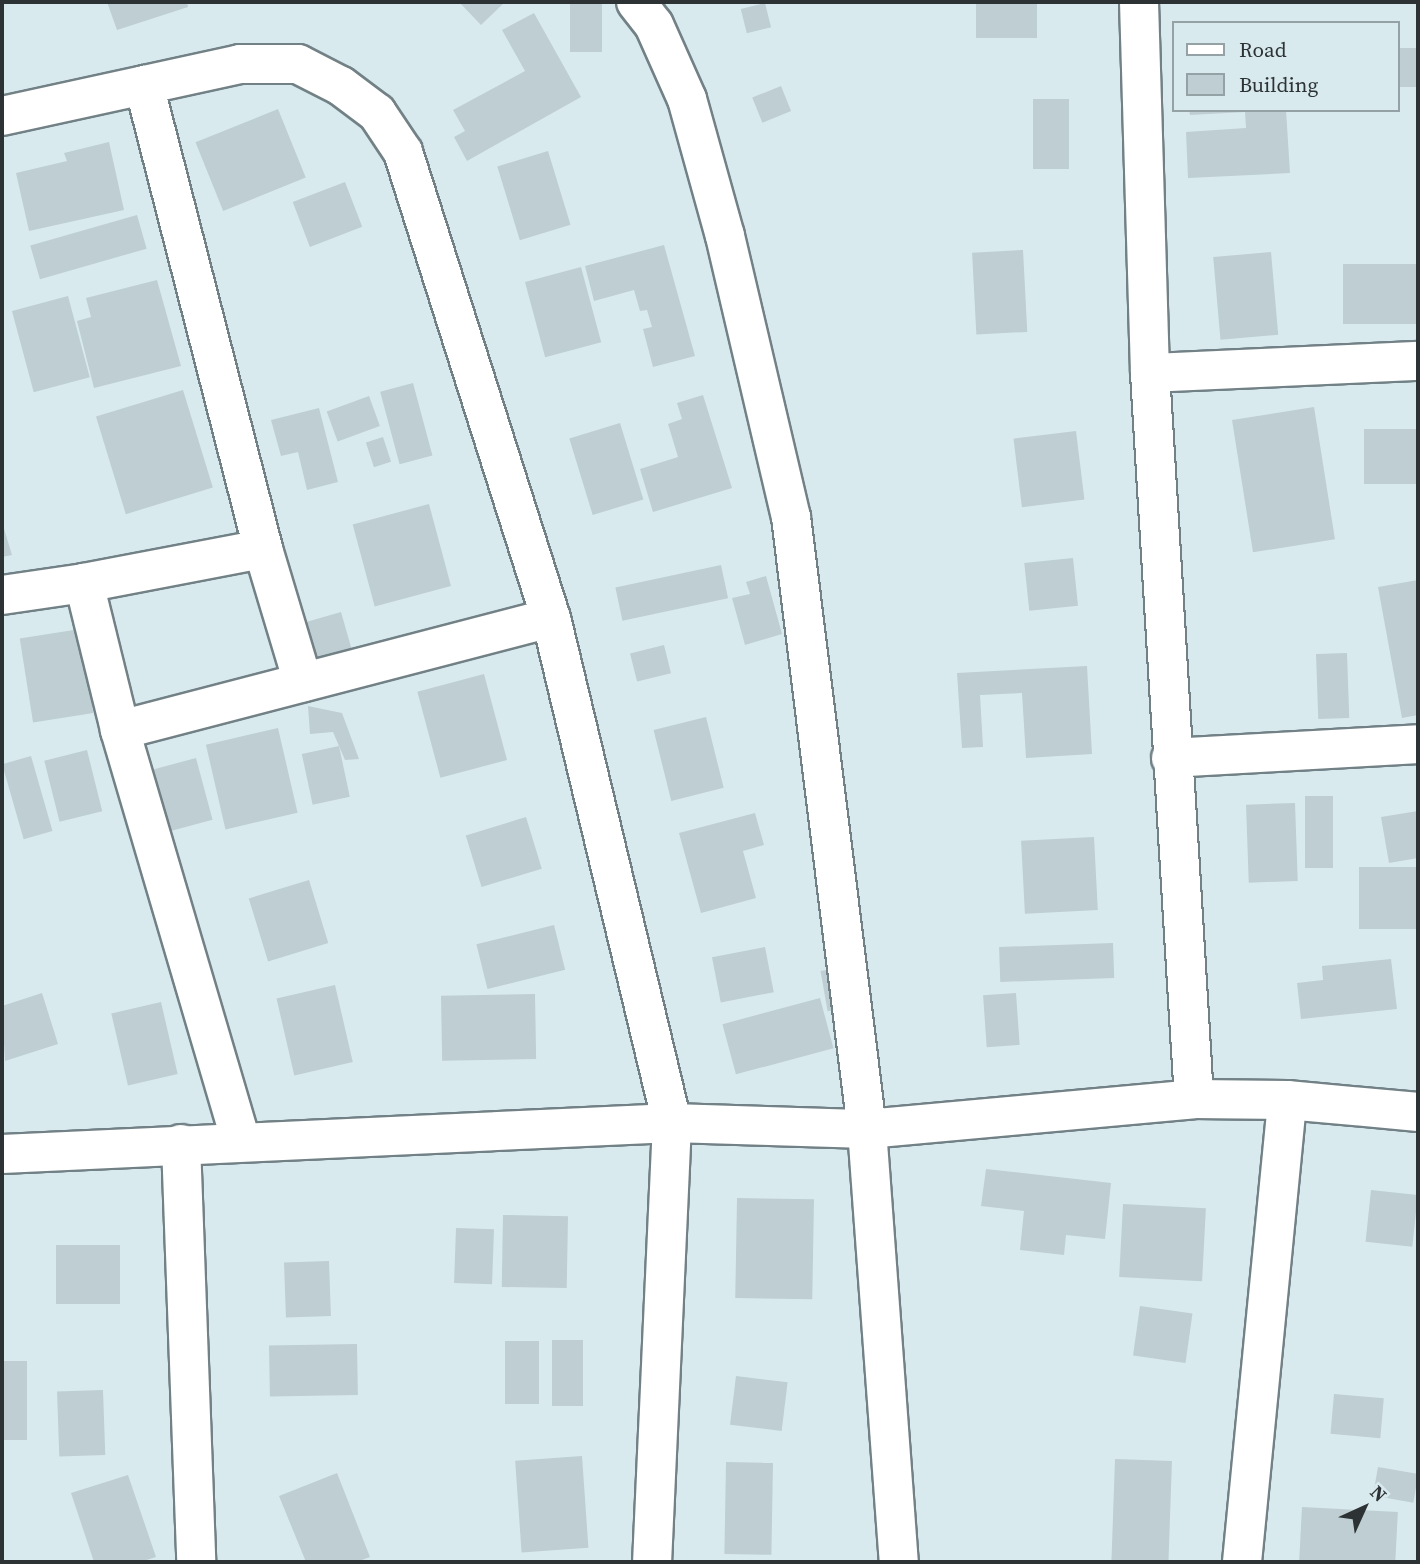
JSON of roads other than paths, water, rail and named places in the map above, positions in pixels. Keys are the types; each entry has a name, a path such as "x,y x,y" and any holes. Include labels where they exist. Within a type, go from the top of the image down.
{"street":[{"path":"636,2 654,25 687,99 725,236 791,517 867,1129 899,1562"},
{"path":"1139,2 1150,373 1171,758 1194,1099"},
{"path":"2,116 240,64 298,64 341,86 377,113 403,152 551,618 672,1123 652,1562"},
{"path":"144,85 263,549 303,682"},
{"path":"1150,373 1418,361"},
{"path":"2,595 84,583 263,549"},
{"path":"84,583 120,730 242,1141"},
{"path":"120,730 551,618"},
{"path":"1171,758 1418,744"},
{"path":"2,1154 672,1123 867,1129 1194,1099 1287,1100 1418,1112"},
{"path":"1242,1562 1287,1100"},
{"path":"181,1144 196,1562"}]}
